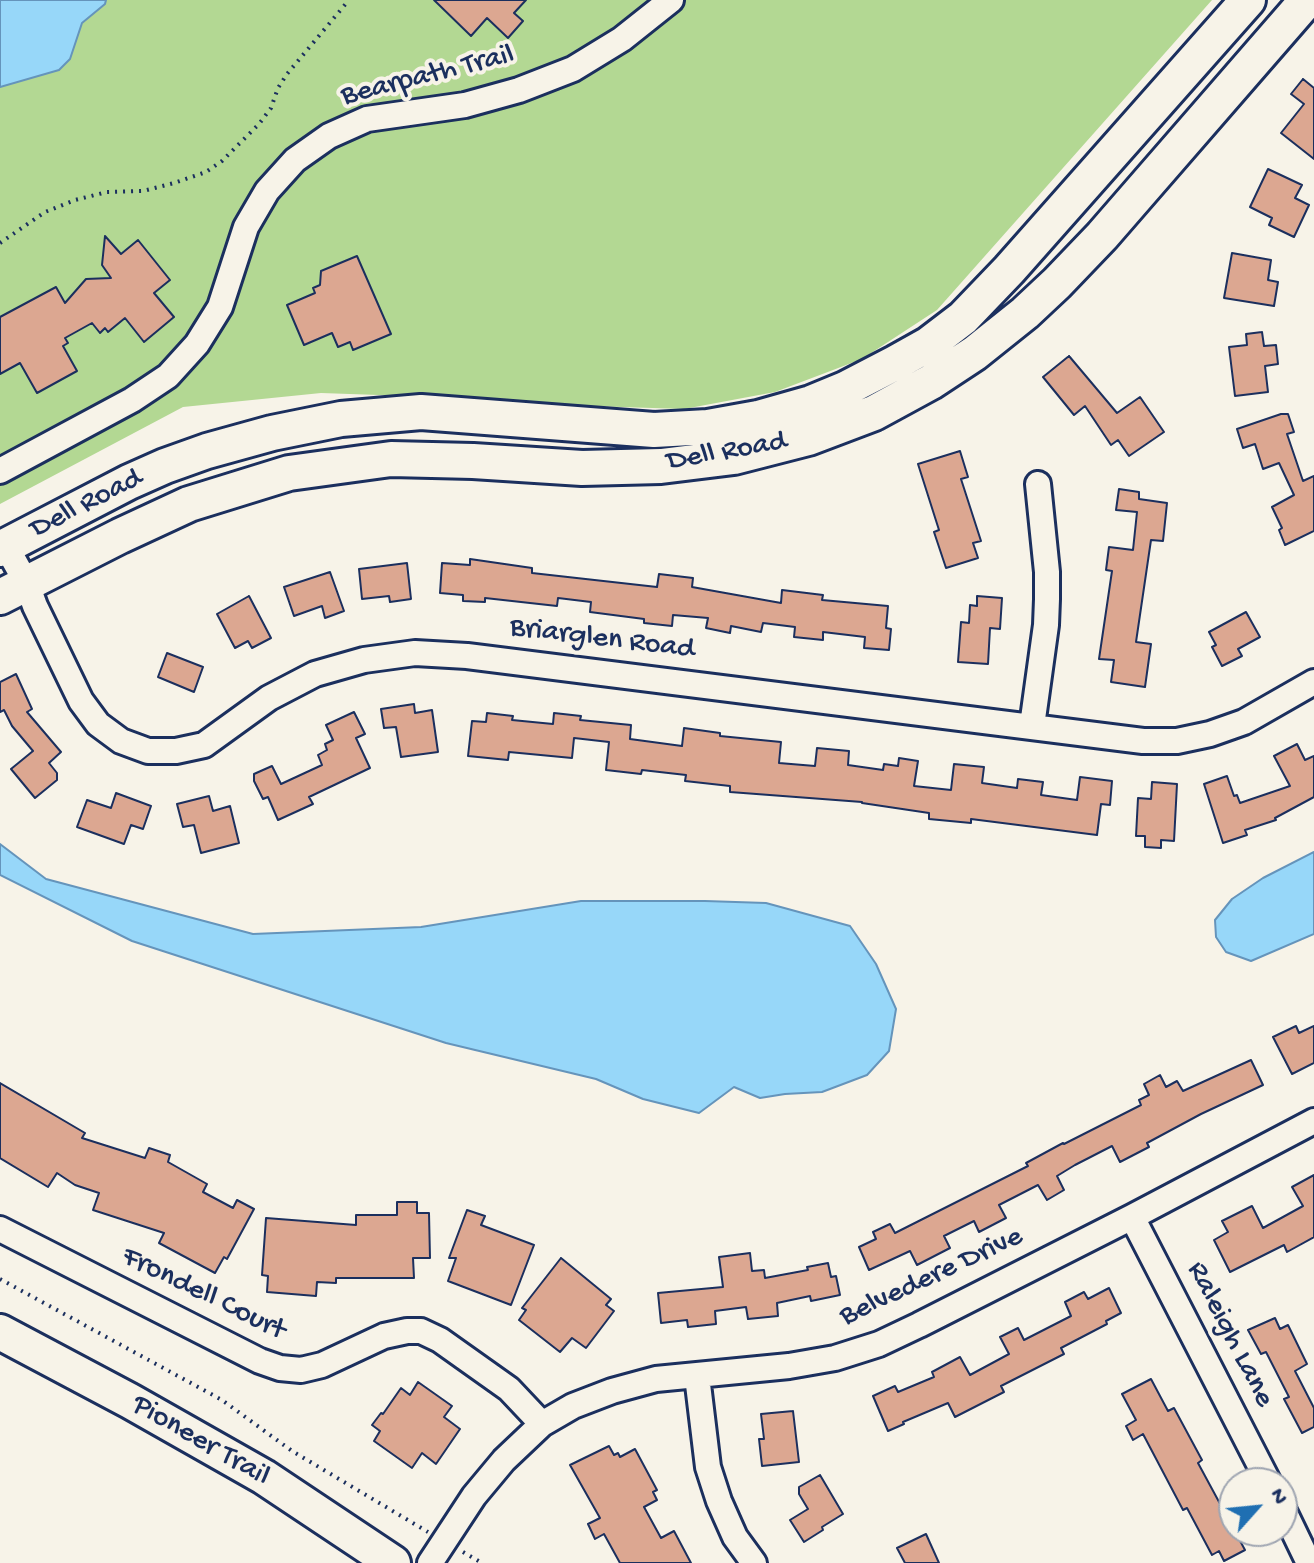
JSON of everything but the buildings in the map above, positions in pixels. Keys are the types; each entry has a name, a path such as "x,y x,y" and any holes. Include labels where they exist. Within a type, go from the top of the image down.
{"main road":[{"name":"Dell Road","path":"3,547 165,466 272,433 341,419 421,412 654,430 708,427 758,418 811,403 845,389 929,344 963,318 1248,0"},
{"name":"Dell Road","path":"13,590 189,504 289,473 391,459 582,468 661,466 747,454 808,438 874,413 931,382 975,353 1057,283 1305,5"},
{"name":"Pioneer Trail","path":"0,1332 129,1400 264,1477 393,1563"}],"street":[{"name":"Bearpath Trail","path":"0,471 132,400 168,376 197,344 220,307 246,227 267,191 295,160 329,136 367,119 465,105 519,90 573,69 622,39 671,0"},
{"path":"1032,726 1047,599 1038,484"},
{"name":"Briarglen Road","path":"3,547 13,590 35,606 81,701 98,724 121,741 148,751 176,751 204,745 269,698 315,674 364,660 415,653 467,656 1143,741 1177,741 1210,734 1244,722 1314,682"},
{"name":"Belvedere Drive","path":"430,1563 474,1496 504,1460 542,1424 573,1406 656,1379 789,1366 835,1358 879,1344 1132,1217 1314,1121"},
{"name":"Raleigh Lane","path":"1132,1217 1261,1467"},
{"name":"Frondell Court","path":"0,1229 260,1361 280,1368 301,1370 322,1365 384,1336 421,1331 440,1340 509,1389 542,1424"},
{"path":"697,1376 708,1467 735,1537 754,1563"},
{"path":"1298,1540 1309,1563"}],"path":[{"path":"0,243 45,212 75,200 107,192 143,191 174,183 206,172 222,161 259,124 271,108 287,74 349,0"},
{"path":"0,1279 222,1400 292,1451 482,1563"}],"green space":[{"path":"0,0 1212,0 937,310 862,359 775,392 684,409 321,393 183,407 0,504"}],"water":[{"path":"0,0 106,0 82,23 70,59 59,70 0,87"},
{"path":"0,844 46,879 253,934 421,927 581,901 766,903 850,926 876,964 896,1009 889,1051 867,1075 822,1092 760,1098 734,1087 699,1113 643,1099 596,1079 446,1043 132,941 0,875"},
{"path":"1314,852 1314,934 1251,961 1226,952 1216,937 1215,920 1232,899 1263,878"}]}
